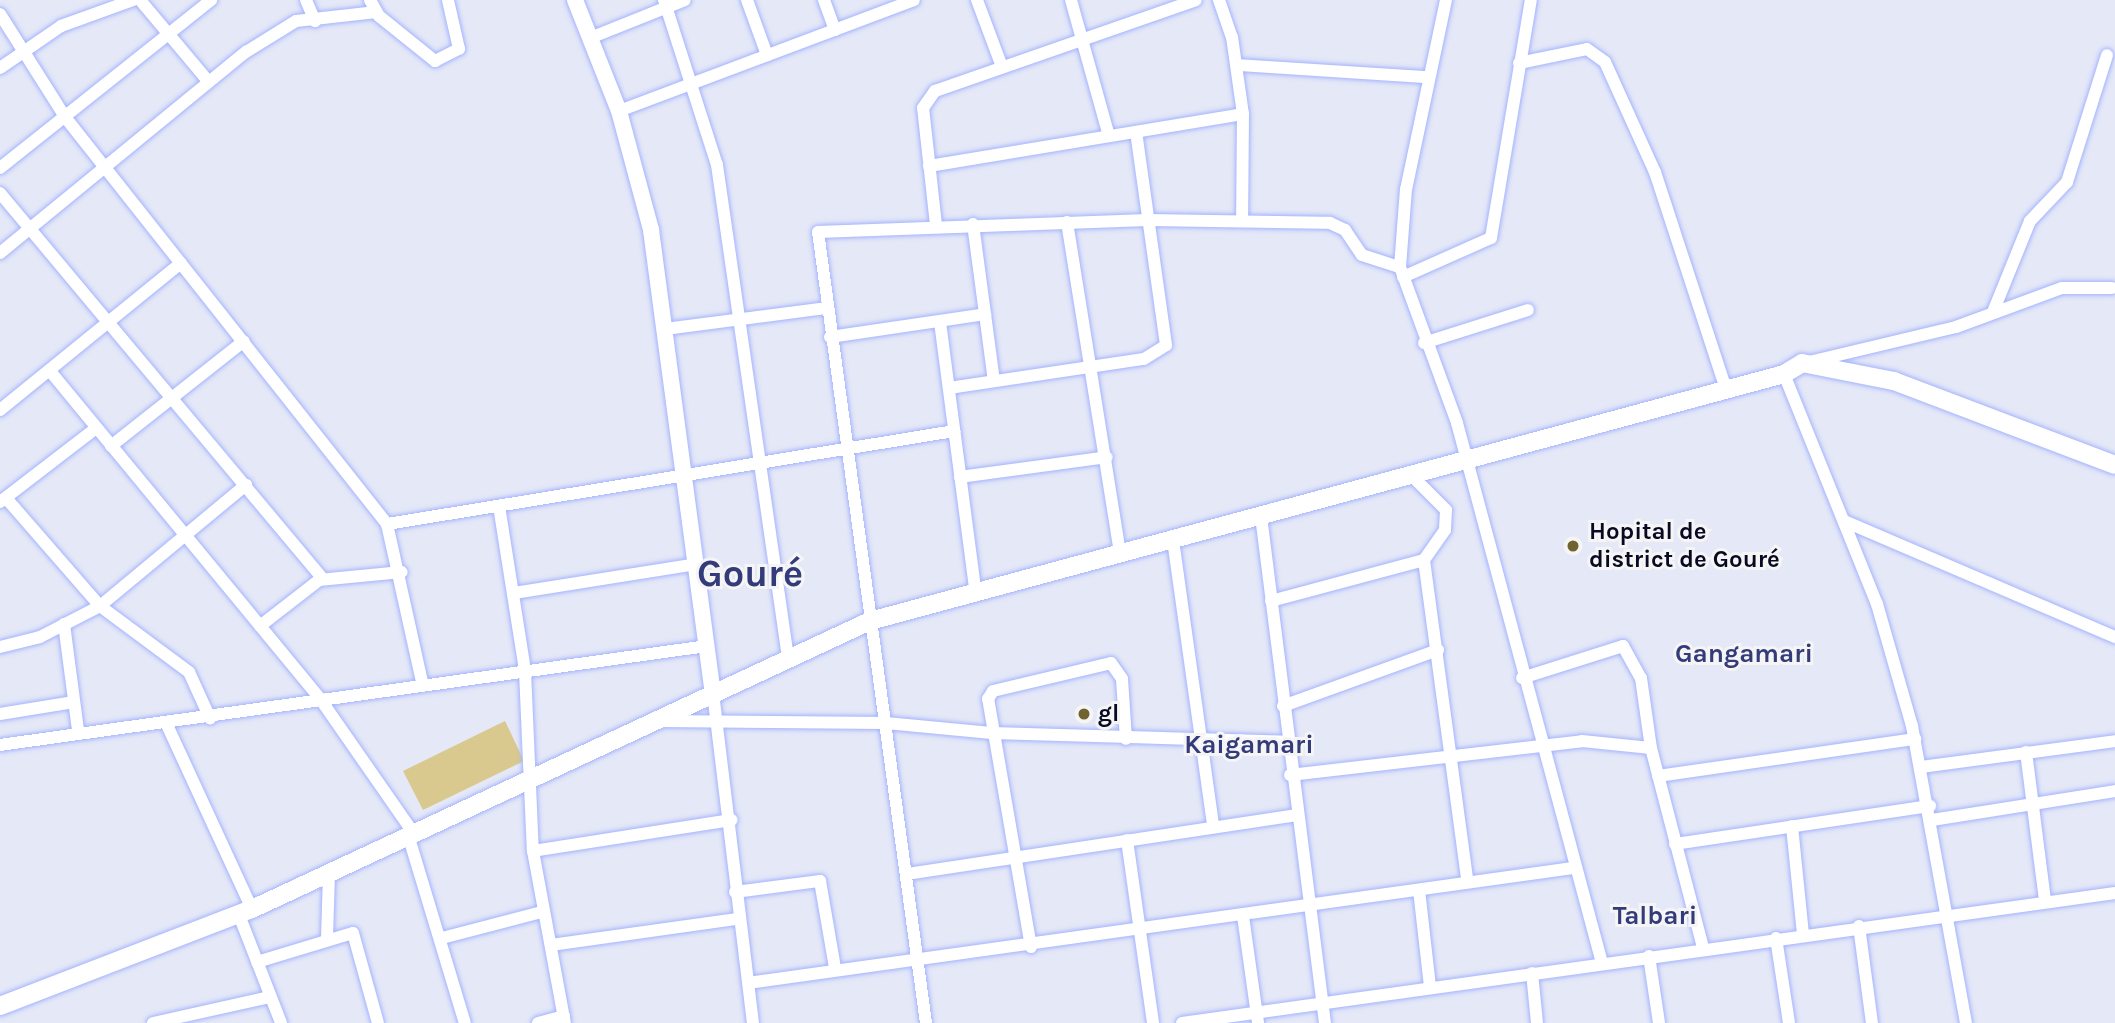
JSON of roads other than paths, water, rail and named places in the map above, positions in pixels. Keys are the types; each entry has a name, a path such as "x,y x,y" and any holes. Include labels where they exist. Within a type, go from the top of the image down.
{"highway":[{"path":"2,1004 246,912 870,621 975,589 1173,540 1784,374 1802,363 1895,381 2115,465"}],"main road":[{"path":"575,0 619,111 641,178 698,564 713,693"}],"street":[{"path":"0,68 61,26 131,0"},
{"path":"140,0 208,81"},
{"path":"0,169 211,0"},
{"path":"306,0 315,21"},
{"path":"0,253 208,81 296,22 315,21 374,4 435,61 458,51 448,0"},
{"path":"590,38 665,4 685,0"},
{"path":"747,0 767,55"},
{"path":"824,0 835,30"},
{"path":"619,111 914,0"},
{"path":"977,0 1002,67"},
{"path":"1071,0 1085,40 1109,136"},
{"path":"936,225 929,166 926,99 1002,67 1196,0"},
{"path":"1219,0 1238,65 1243,114 1242,222"},
{"path":"1446,0 1426,77 1401,272 1424,343 1446,392 1573,868 1602,963"},
{"path":"926,1023 817,238 823,228 936,225 1147,220 1339,225 1362,255 1401,272 1491,238 1531,0"},
{"path":"665,4 694,82 717,165 785,584 788,658"},
{"path":"0,14 65,117 387,524 402,572 422,682"},
{"path":"1519,63 1587,49 1605,62 1655,173 1726,389"},
{"path":"1993,312 2029,220 2067,182 2107,55"},
{"path":"1238,65 1426,77"},
{"path":"929,166 1243,114"},
{"path":"949,388 1144,359 1166,345 1136,132"},
{"path":"0,193 27,228 111,320 323,579"},
{"path":"1067,222 1107,457 1120,554"},
{"path":"972,225 994,381"},
{"path":"0,410 181,263"},
{"path":"1802,363 1956,327 2062,288 2112,288"},
{"path":"665,329 826,308"},
{"path":"1424,343 1528,310"},
{"path":"830,337 985,314"},
{"path":"940,322 975,589"},
{"path":"111,446 244,341"},
{"path":"50,371 183,537 321,700 412,836 465,1023"},
{"path":"1784,374 1877,604 1915,739 1950,913 1966,1023"},
{"path":"96,428 3,500 100,606 189,672 210,718"},
{"path":"387,524 764,460 954,431"},
{"path":"960,477 1107,457"},
{"path":"1271,601 1424,560 1445,530 1446,510 1410,474"},
{"path":"0,647 64,624 100,606 246,485"},
{"path":"499,506 525,671 533,779 533,851 542,912 551,945 564,1019 538,1023"},
{"path":"1261,516 1295,815 1325,1023"},
{"path":"1844,521 2115,637"},
{"path":"1173,540 1213,826"},
{"path":"1424,560 1467,880"},
{"path":"514,593 698,564"},
{"path":"260,626 323,579 402,572"},
{"path":"64,624 78,730"},
{"path":"0,745 78,730 167,725 422,682 707,646"},
{"path":"1522,678 1623,646 1643,685 1651,748 1703,948"},
{"path":"1283,706 1438,650"},
{"path":"1031,947 1018,857 987,710 993,691 1103,662 1118,668 1122,680 1126,739"},
{"path":"713,693 732,820 734,892 753,1023"},
{"path":"0,713 74,702"},
{"path":"654,720 716,725 886,723 992,733 1287,742"},
{"path":"167,725 246,912 257,962 281,1023"},
{"path":"1658,776 1915,739"},
{"path":"1290,775 1596,740 1651,748"},
{"path":"1921,767 2115,741"},
{"path":"2026,752 2045,901"},
{"path":"1933,820 2115,791"},
{"path":"1675,844 1930,806"},
{"path":"907,874 1295,815"},
{"path":"533,851 732,820"},
{"path":"1792,826 1803,934"},
{"path":"1127,839 1153,1023"},
{"path":"748,983 835,968 919,964 1419,890 1467,880 1573,868"},
{"path":"327,939 329,874"},
{"path":"734,892 820,881 835,968"},
{"path":"1419,890 1430,986"},
{"path":"1182,1023 1257,1017 1322,1001 1950,913 2115,893"},
{"path":"442,938 542,912"},
{"path":"1243,916 1257,1017"},
{"path":"551,945 737,919"},
{"path":"1859,926 1872,1023"},
{"path":"257,962 353,933 379,1023"},
{"path":"1776,938 1789,1023"},
{"path":"1649,956 1659,1023"},
{"path":"1532,973 1537,1023"},
{"path":"153,1023 269,997"}],"place":[{"name":"Hopital de district de Gouré","path":"1573,546"},
{"name":"gl","path":"1084,714"}],"district":[{"name":"Gouré","path":"750,574"},
{"name":"Gangamari","path":"1744,654"},
{"name":"Kaigamari","path":"1249,745"},
{"name":"Talbari","path":"1655,916"}]}
